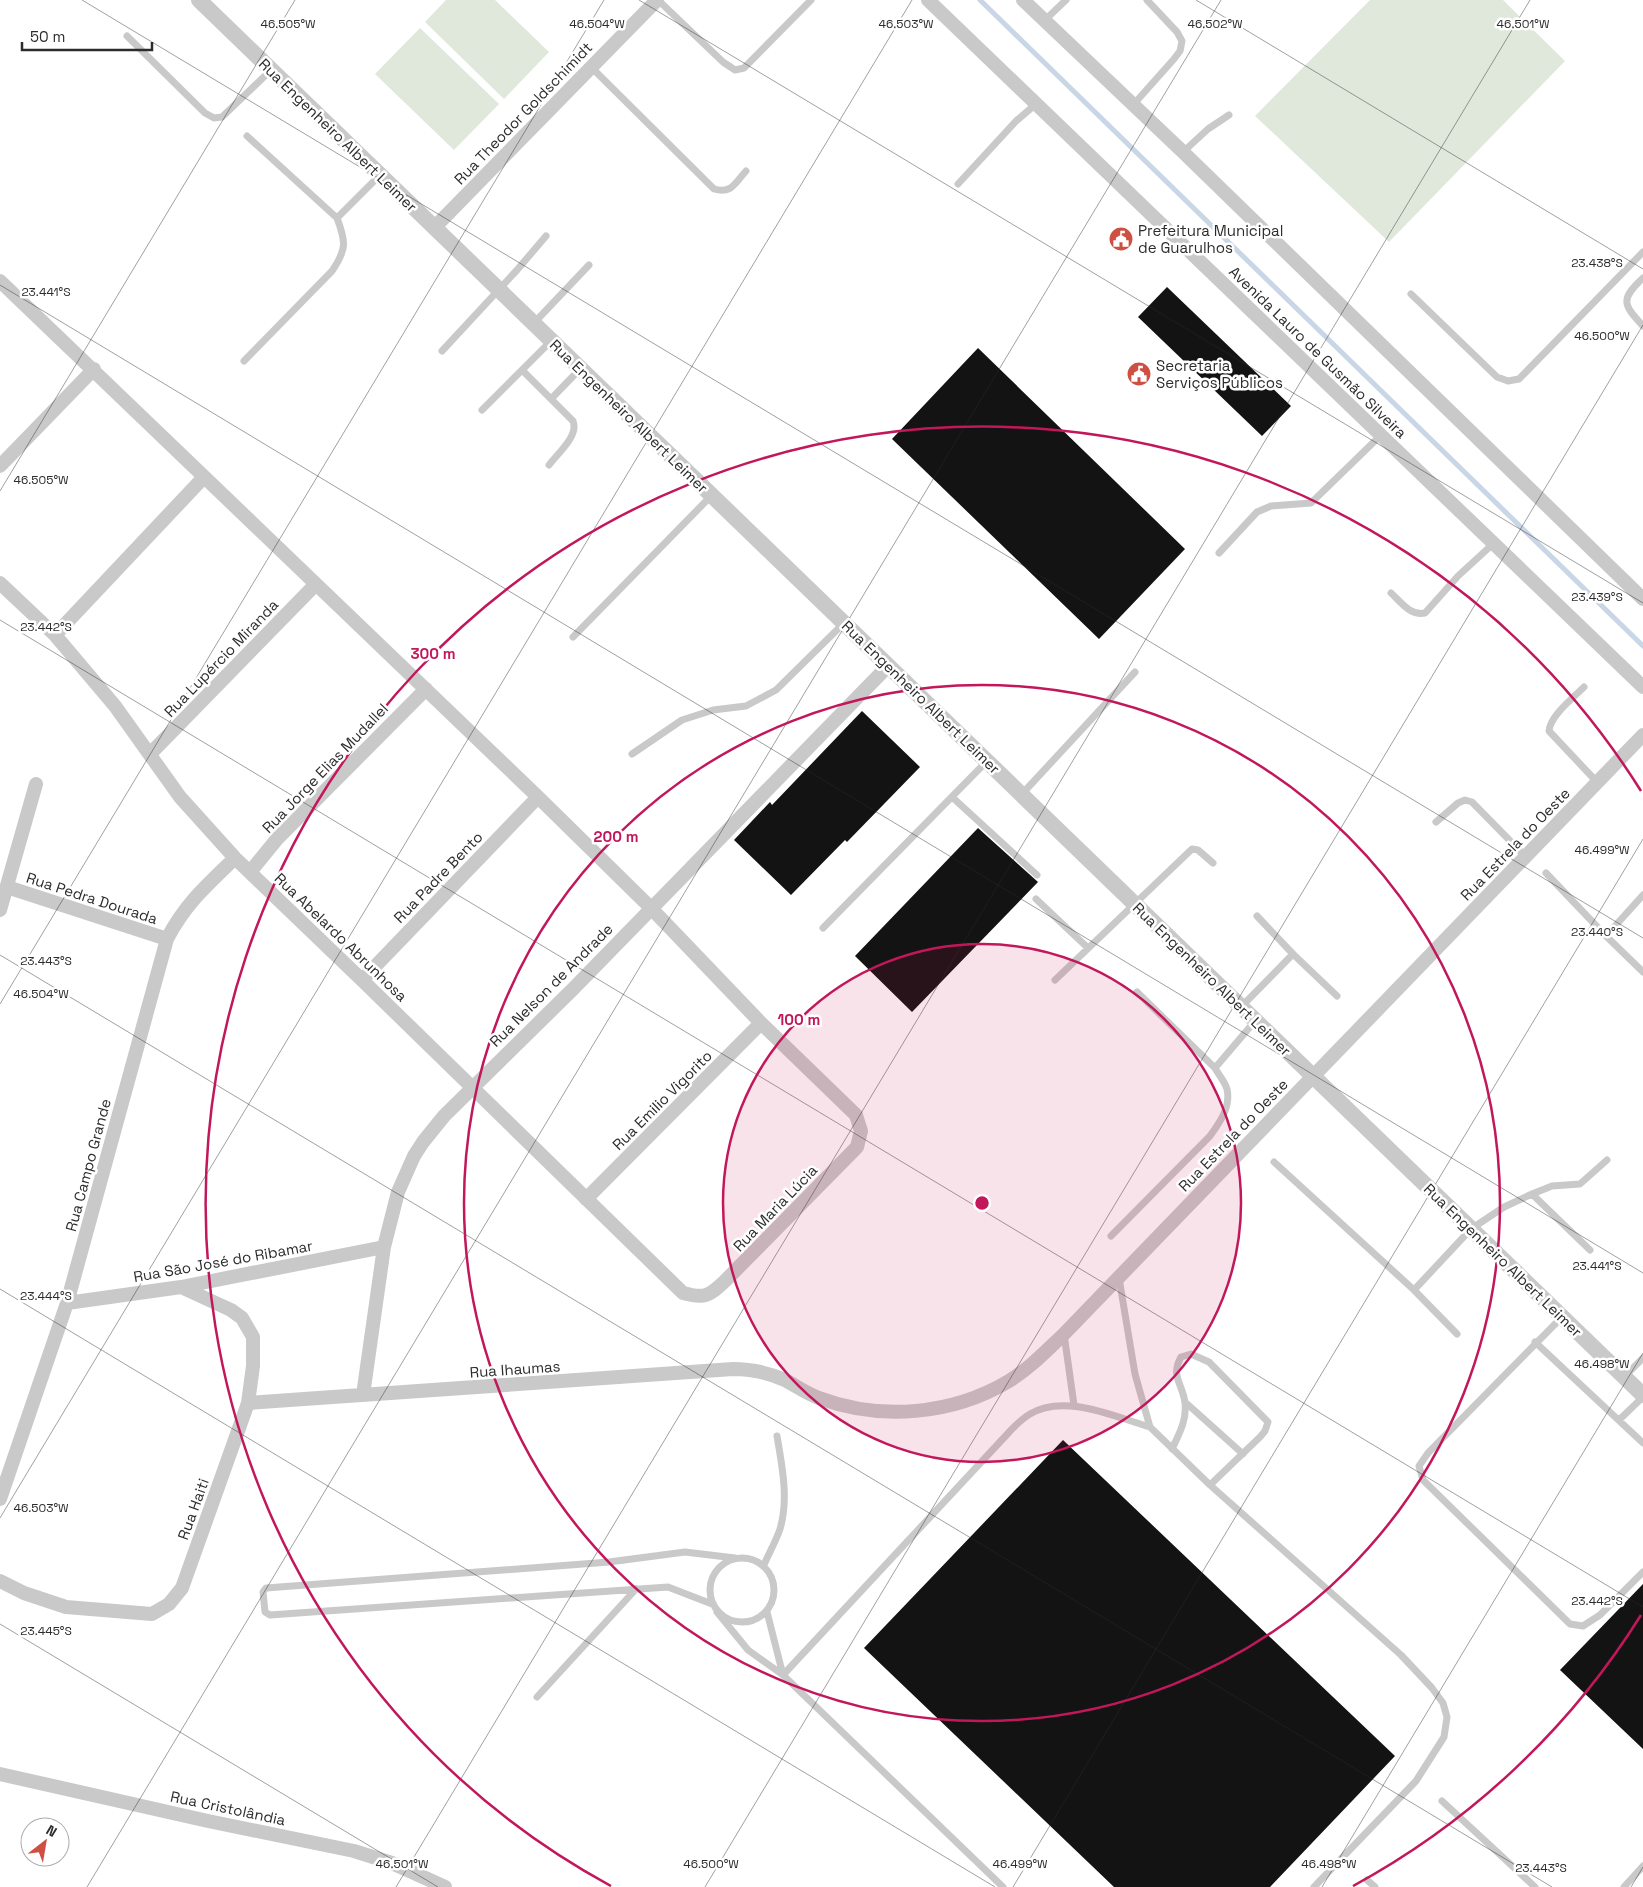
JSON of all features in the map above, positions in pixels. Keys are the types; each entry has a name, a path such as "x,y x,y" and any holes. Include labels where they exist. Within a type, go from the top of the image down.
{"street":[{"name":"Rua Engenheiro Albert Leimer","path":"199,0 1643,1396"},
{"name":"Rua Theodor Goldschimidt","path":"434,228 657,0"},
{"name":"Avenida Lauro de Gusmão Silveira","path":"928,0 1643,687"},
{"path":"1023,0 1183,152 1643,599"},
{"path":"0,281 94,369 315,585 538,797 650,907 761,1023"},
{"path":"0,466 94,369"},
{"path":"56,635 204,477"},
{"name":"Rua Abelardo Abrunhosa","path":"0,583 56,635 115,706 180,797 235,858 683,1293"},
{"name":"Rua Lupércio Miranda","path":"150,754 315,585"},
{"name":"Rua Nelson de Andrade","path":"363,1395 384,1248 398,1192 414,1156 432,1130 888,666"},
{"name":"Rua Jorge Elias Mudallel","path":"250,872 277,839 426,689"},
{"name":"Rua Estrela do Oeste","path":"782,1379 818,1398 855,1408 887,1412 919,1412 949,1406 984,1394 1001,1385 1036,1361 1643,735"},
{"path":"0,910 36,784"},
{"name":"Rua Padre Bento","path":"362,980 538,797"},
{"name":"Rua Campo Grande","path":"0,1498 67,1303 168,939 183,912 194,898 235,858"},
{"name":"Rua Pedra Dourada","path":"7,887 168,939"},
{"name":"Rua Maria Lúcia","path":"683,1293 697,1297 711,1294 857,1147 861,1131 856,1115 761,1023"},
{"name":"Rua Emilio Vigorito","path":"586,1200 761,1023"},
{"name":"Rua São José do Ribamar","path":"67,1303 181,1288 384,1248"},
{"name":"Rua Haiti","path":"0,1582 24,1593 66,1607 152,1614 170,1604 182,1588 248,1403 253,1366 253,1337 242,1318 231,1310 181,1288"},
{"name":"Rua Ihaumas","path":"248,1403 733,1369 754,1370 782,1379"},
{"name":"Rua Cristolândia","path":"0,1774 208,1822 354,1851 392,1863 445,1887"}],"lane":[{"path":"657,0 723,62 735,70 744,68 811,0"},
{"path":"1045,20 1066,0"},
{"path":"1133,105 1174,59 1180,51 1182,41 1177,32 1147,0"},
{"path":"127,36 205,113 214,118 222,117 271,70"},
{"path":"591,68 714,188 723,191 729,190 746,171"},
{"path":"958,184 1016,121 1036,104"},
{"path":"1183,152 1208,129 1229,115"},
{"path":"244,361 332,271 343,255 344,236 337,218 247,136"},
{"path":"337,218 380,175"},
{"path":"442,351 546,236"},
{"path":"1411,294 1497,377 1508,381 1519,379 1643,252"},
{"path":"534,324 589,265"},
{"path":"1643,278 1628,294 1626,304 1643,326"},
{"path":"482,410 551,340"},
{"path":"551,399 581,369"},
{"path":"522,370 573,421 575,428 573,434 549,465"},
{"path":"1219,553 1257,512 1271,506 1312,503 1350,468 1381,435"},
{"path":"573,637 712,495"},
{"path":"1391,593 1410,611 1418,614 1425,613 1458,576 1494,543"},
{"path":"632,754 682,720 712,710 746,706 776,690 844,623"},
{"path":"1021,795 1135,672"},
{"path":"1584,687 1554,718 1550,724 1549,731 1597,782"},
{"path":"823,928 987,761"},
{"path":"952,797 1036,875"},
{"path":"1436,822 1458,803 1465,800 1472,802 1525,856"},
{"path":"1055,980 1192,849 1198,850 1213,863"},
{"path":"1546,873 1643,972"},
{"path":"1606,936 1643,895"},
{"path":"1036,899 1088,948"},
{"path":"1257,916 1337,996"},
{"path":"1241,1007 1293,954"},
{"path":"1112,1236 1210,1136 1221,1121 1227,1107 1227,1089 1215,1068 1137,992"},
{"path":"1215,1068 1256,1021"},
{"path":"1414,1290 1472,1229 1504,1207 1552,1186 1580,1184 1607,1160"},
{"path":"1274,1162 1414,1290 1458,1334"},
{"path":"1532,1194 1590,1250"},
{"path":"1119,1277 1135,1374 1150,1427"},
{"path":"1562,1316 1428,1452 1419,1466 1423,1480 1570,1624 1584,1626 1600,1615 1643,1572"},
{"path":"1064,1334 1074,1405"},
{"path":"1535,1342 1643,1443"},
{"path":"1172,1449 1185,1419 1185,1402 1176,1370 1181,1358 1191,1354 1209,1362 1268,1422 1266,1430 1210,1485"},
{"path":"1624,1377 1643,1358"},
{"path":"1619,1420 1643,1396"},
{"path":"1185,1402 1243,1454"},
{"path":"783,1675 1012,1429 1030,1414 1046,1407 1074,1405 1150,1427 1210,1485 1401,1655 1432,1688 1443,1703 1447,1717 1444,1737 1416,1781 1314,1887"},
{"path":"764,1565 780,1529 783,1515 784,1484 777,1436"},
{"path":"712,1604 668,1587 270,1615 265,1612 263,1592 266,1588 609,1562 685,1552 750,1558 764,1565 772,1575 775,1588 773,1601 767,1612 751,1622 733,1622 717,1612"},
{"path":"735,1558 718,1567 709,1584 712,1604 717,1612 748,1650 783,1675 1002,1887"},
{"path":"537,1697 636,1589"},
{"path":"767,1612 783,1675"},
{"path":"1442,1801 1535,1887"},
{"path":"1624,1887 1643,1866"},
{"path":"1367,1880 1375,1887"}],"shaded area":[{"path":"446,0 495,0 549,52 504,99 425,22"},
{"path":"1370,0 1503,0 1565,61 1389,242 1255,116"},
{"path":"420,28 499,104 454,150 375,74"}],"building":[{"path":"1167,287 1291,406 1262,436 1138,317"},
{"path":"978,348 1185,549 1099,639 892,439"},
{"path":"862,711 920,767 847,842 845,840 791,895 734,840 770,802 772,805"},
{"path":"978,828 1038,882 912,1012 855,956"},
{"path":"1063,1440 1395,1756 1270,1887 1114,1887 864,1648"},
{"path":"1643,1584 1643,1749 1560,1670"}],"waterway":[{"path":"980,0 1643,646"}],"place":[{"name":"Prefeitura Municipal de Guarulhos","path":"1121,239"},
{"name":"Secretaria Serviços Públicos","path":"1139,374"}]}
